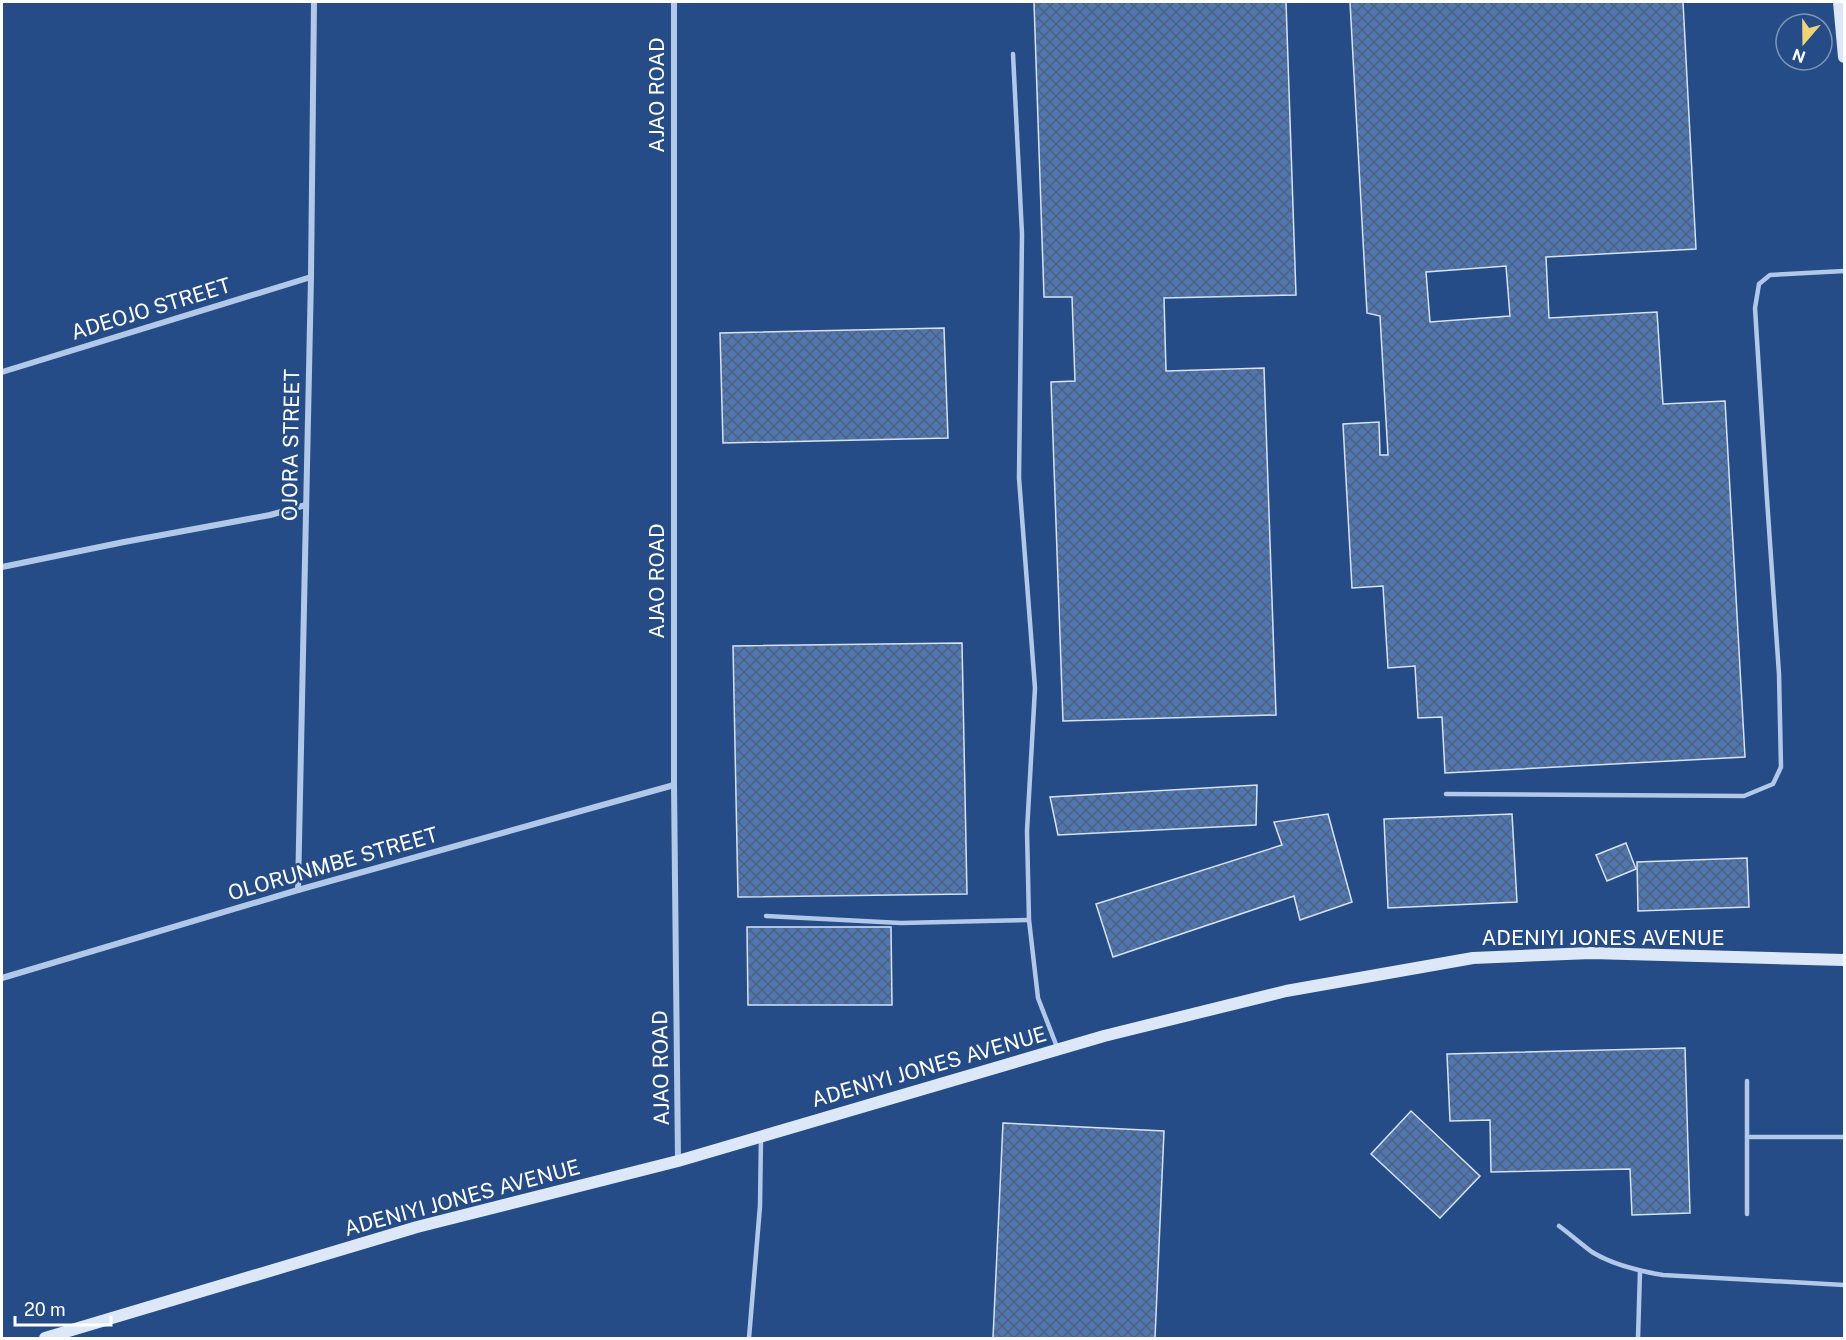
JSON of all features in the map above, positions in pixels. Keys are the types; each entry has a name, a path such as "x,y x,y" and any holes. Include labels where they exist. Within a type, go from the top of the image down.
{"street":[{"name":"OJORA STREET","path":"298,890 311,277 314,2"},
{"name":"AJAO ROAD","path":"674,2 674,785 678,1161"},
{"path":"1839,2 1845,57"},
{"name":"ADEOJO STREET","path":"2,372 311,277"},
{"path":"2,567 270,515 306,505"},
{"name":"OLORUNMBE STREET","path":"2,978 298,890 674,785"},
{"name":"ADENIYI JONES AVENUE","path":"45,1338 417,1227 678,1161 1104,1036 1286,992 1473,958 1591,953 1845,960"}],"lane":[{"path":"1013,54 1022,234 1019,478 1035,688 1027,831 1029,920 1038,998 1058,1050"},
{"path":"1446,794 1744,796 1773,784 1781,768 1779,674 1755,308 1759,284 1770,275 1845,271"},
{"path":"766,916 901,923 1029,920"},
{"path":"1747,1214 1748,1081"},
{"path":"749,1338 760,1206 761,1137"},
{"path":"1747,1137 1845,1137"},
{"path":"1559,1226 1593,1252 1617,1264 1640,1271 1663,1275 1845,1285"},
{"path":"1638,1338 1640,1271"}],"building":[{"path":"1034,2 1286,2 1296,295 1164,298 1166,371 1264,368 1276,715 1063,721 1051,382 1075,381 1072,297 1044,297"},
{"path":"1350,2 1683,2 1696,249 1546,257 1549,318 1657,312 1663,404 1725,401 1745,757 1445,773 1442,717 1418,718 1415,666 1388,668 1383,586 1352,588 1343,424 1379,422 1380,455 1388,455 1380,316 1367,313","holes":["1506,266 1510,316 1430,322 1426,272"]},
{"path":"944,328 948,438 723,443 720,333"},
{"path":"962,643 967,894 738,897 733,646"},
{"path":"1257,785 1256,825 1058,835 1050,797"},
{"path":"1328,814 1352,902 1300,920 1294,896 1113,957 1096,904 1282,845 1274,822"},
{"path":"1512,814 1517,902 1388,908 1384,819"},
{"path":"1626,843 1636,869 1607,881 1596,855"},
{"path":"1747,858 1749,907 1638,911 1637,862"},
{"path":"747,927 891,927 892,1005 748,1005"},
{"path":"1685,1048 1690,1213 1632,1215 1630,1169 1491,1172 1490,1120 1450,1121 1447,1054"},
{"path":"1411,1111 1480,1176 1440,1218 1371,1154"},
{"path":"1003,1123 1164,1131 1155,1338 993,1338"}]}
